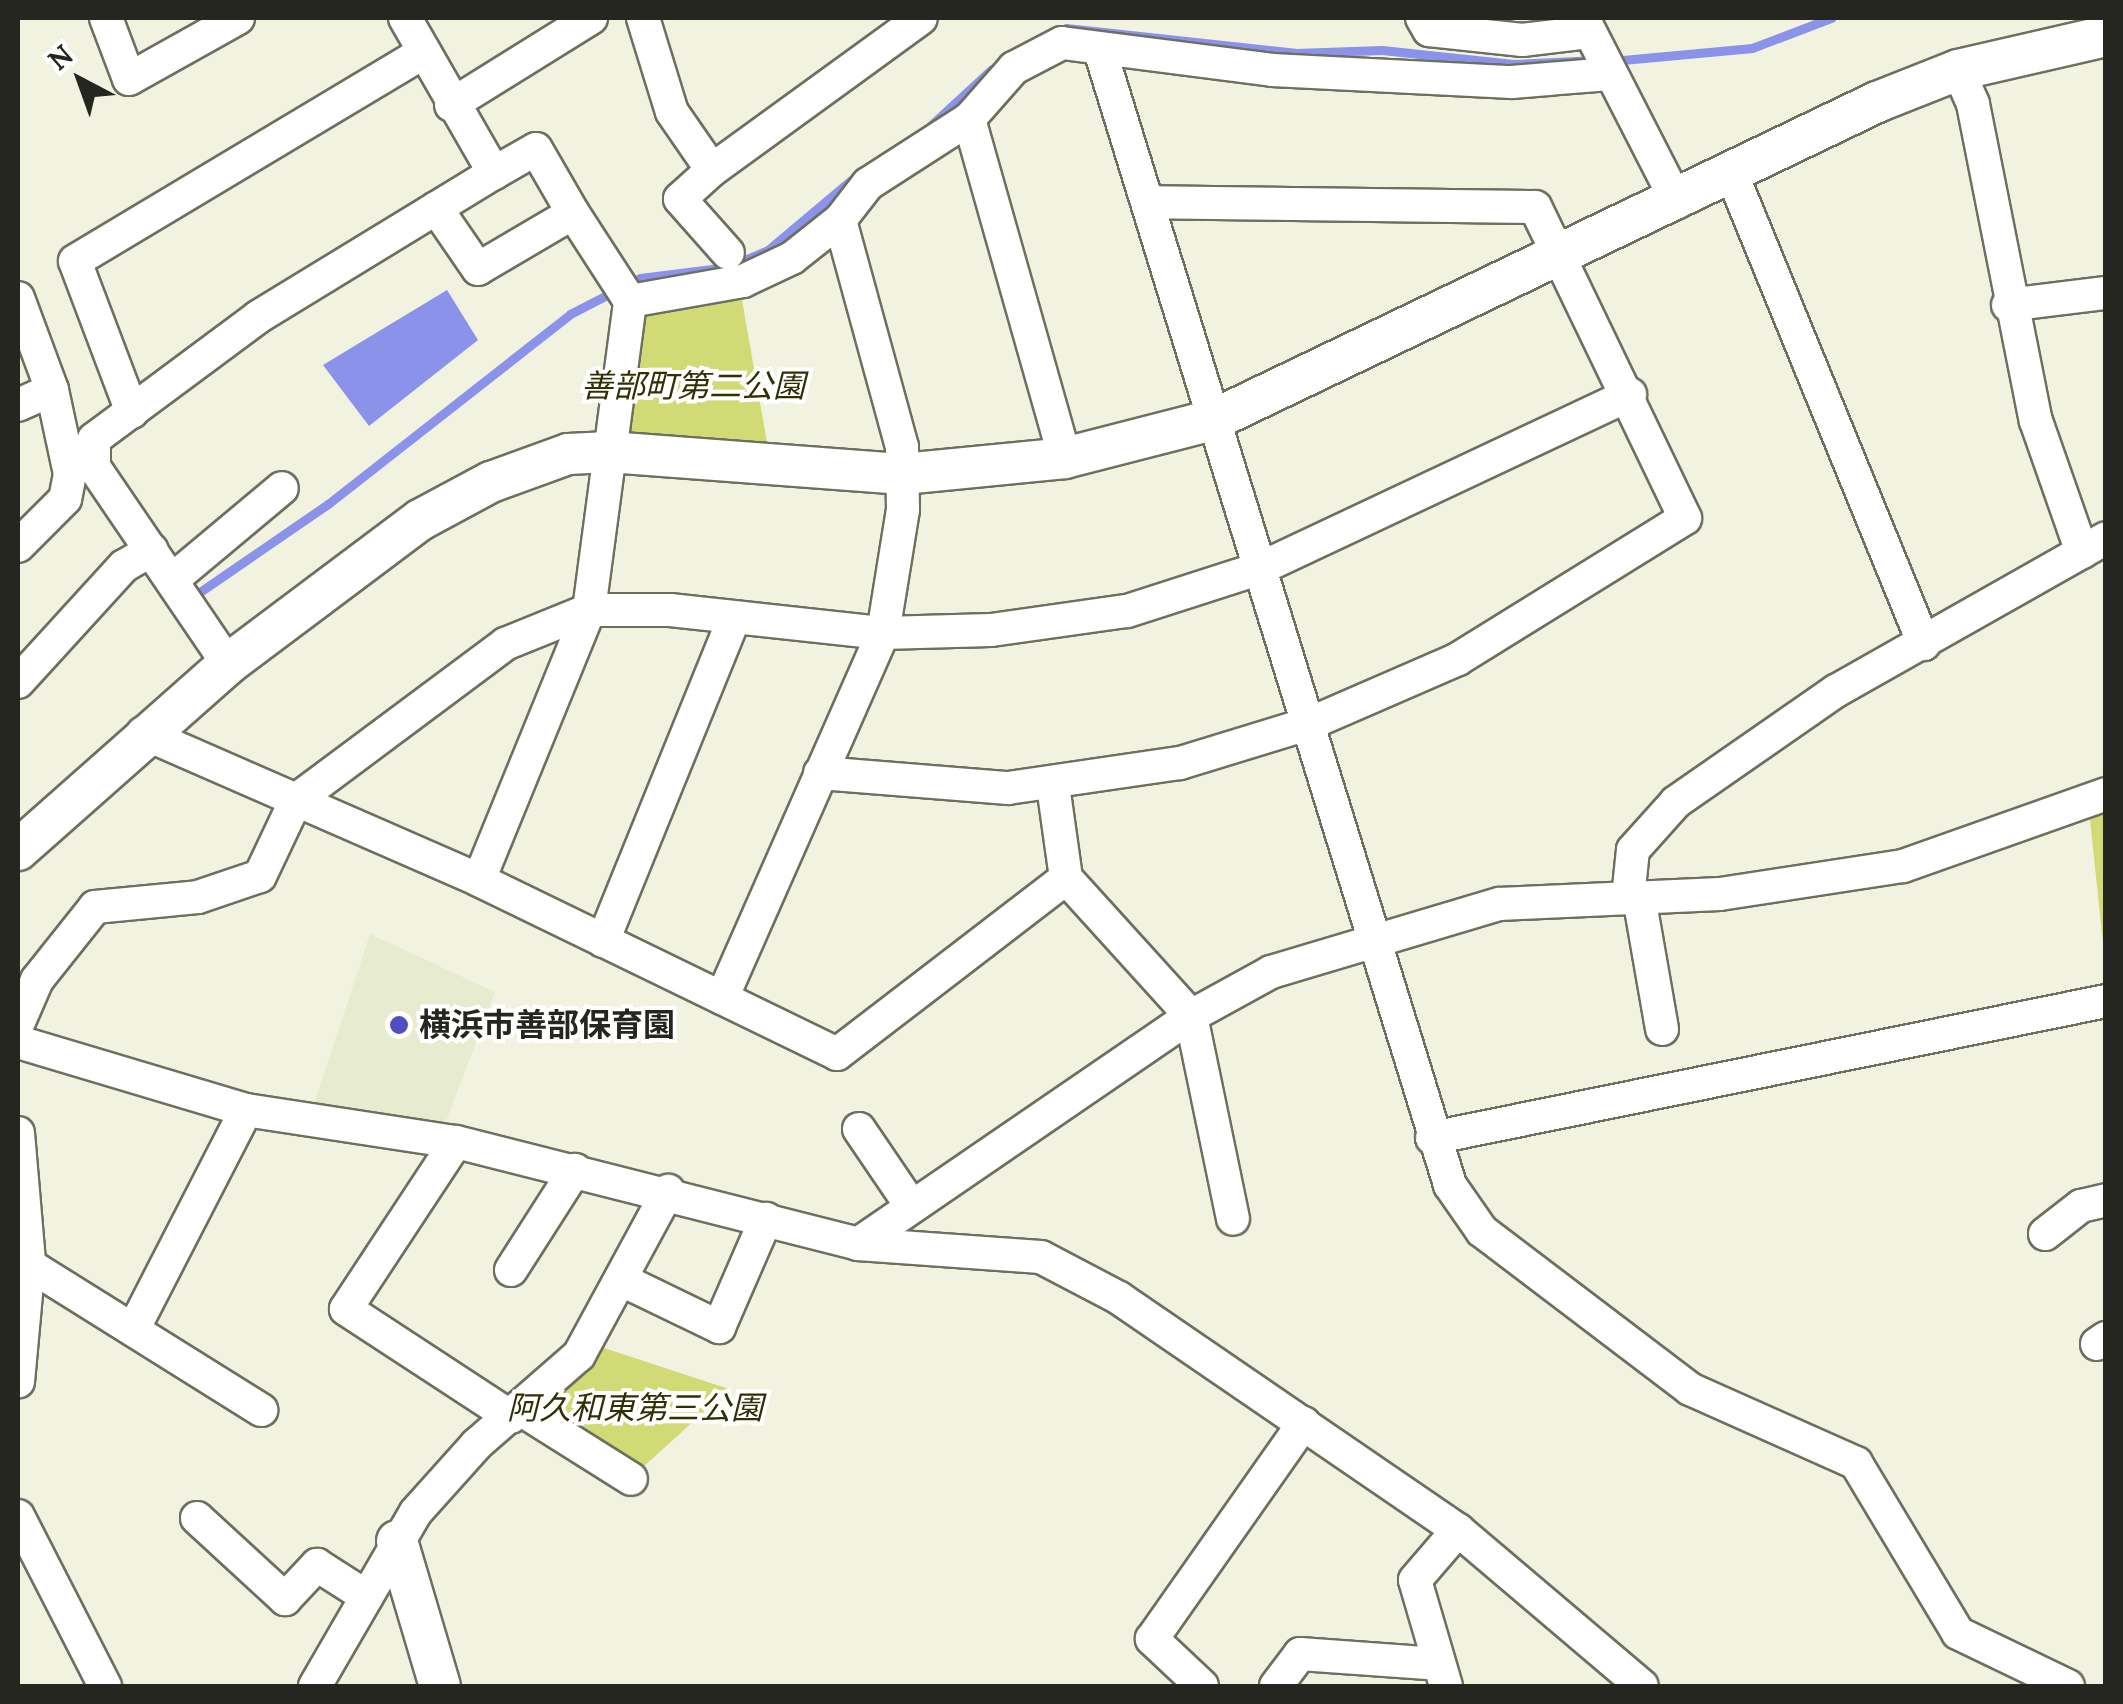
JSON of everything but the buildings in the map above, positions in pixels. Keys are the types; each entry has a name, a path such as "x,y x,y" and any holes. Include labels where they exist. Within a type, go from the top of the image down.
{"street":[{"path":"106,18 128,79 238,18"},
{"path":"405,18 451,104 494,172"},
{"path":"451,104 591,18"},
{"path":"643,18 672,112 712,170"},
{"path":"728,253 680,199 712,170 921,18"},
{"path":"1422,18 1429,30 1522,40 1586,25 1677,202"},
{"path":"18,850 143,732 228,664 420,520 490,482 568,454 608,452 903,474 1065,458 1213,420 1677,202 1730,172 1958,70 2106,36"},
{"path":"630,301 743,282 840,220 868,184 969,119 1030,60 1062,43 1272,70 1512,82 1610,74"},
{"path":"1100,50 1213,420 1311,722 1371,937 1450,1185 1482,1230 1690,1389 1856,1463 1958,1633 2068,1686"},
{"path":"132,412 75,261 424,52"},
{"path":"1662,1030 1634,898 1633,850 1676,802 1836,691 2094,545 2036,421 2008,305 1972,104 1958,70"},
{"path":"969,119 1065,458"},
{"path":"228,664 94,467 94,439 258,317 536,149 630,301 589,610 478,880"},
{"path":"1730,172 1924,644"},
{"path":"820,773 904,784 1053,786 1180,763 1311,722 1458,658 1685,518 1630,394 1535,207 1148,202"},
{"path":"436,208 478,269 573,213"},
{"path":"722,998 883,633 903,474 840,220"},
{"path":"2008,305 2106,293"},
{"path":"18,298 52,390 70,474 65,499 18,546"},
{"path":"18,405 52,390"},
{"path":"18,1024 37,980 95,908 198,897 260,876 296,800 505,644 589,610 670,610 733,621 883,633 992,630 1127,611 1261,568 1630,394"},
{"path":"172,580 282,488"},
{"path":"18,682 124,566 152,550"},
{"path":"603,940 733,621"},
{"path":"143,732 478,880 837,1054 1066,878"},
{"path":"1053,786 1066,878 1191,1016 1233,1219"},
{"path":"858,1244 1191,1016 1270,972 1371,937 1499,904 1720,894 1903,866 2106,794"},
{"path":"1432,1138 2106,1001"},
{"path":"18,1042 246,1110 456,1142 668,1191 858,1244 1040,1257 1119,1298 1458,1530 1642,1686"},
{"path":"134,1328 246,1110"},
{"path":"859,1129 912,1207"},
{"path":"18,1133 23,1259 18,1382"},
{"path":"456,1142 346,1308 631,1479"},
{"path":"511,1270 575,1170"},
{"path":"315,1686 397,1541 477,1444 580,1354 624,1282 668,1191"},
{"path":"2044,1234 2081,1206 2106,1200"},
{"path":"624,1282 719,1326 766,1219"},
{"path":"23,1259 261,1410"},
{"path":"1202,1686 1152,1640 1304,1422"},
{"path":"18,1516 106,1686"},
{"path":"196,1518 286,1599 317,1565 368,1597"},
{"path":"1276,1686 1300,1654 1442,1675 1415,1580 1458,1530"},
{"path":"397,1541 440,1686"}],"shaded area":[{"path":"370,934 495,992 442,1132 312,1110"}],"green space":[{"name":"善部町第二公園","path":"742,300 769,454 620,445 640,312"},
{"path":"2105,803 2105,962 2089,810"},
{"name":"阿久和東第三公園","path":"598,1346 729,1389 642,1468 538,1409"}],"water":[{"path":"447,290 478,340 369,426 323,365"}],"waterway":[{"path":"1612,61 1752,48 1831,18"},
{"path":"1066,28 1295,53 1382,50 1513,64 1597,60"},
{"path":"930,126 992,69"},
{"path":"194,596 328,504 570,314 640,278 728,267 768,250 863,170"}],"place":[{"name":"横浜市善部保育園","path":"399,1025"}]}
